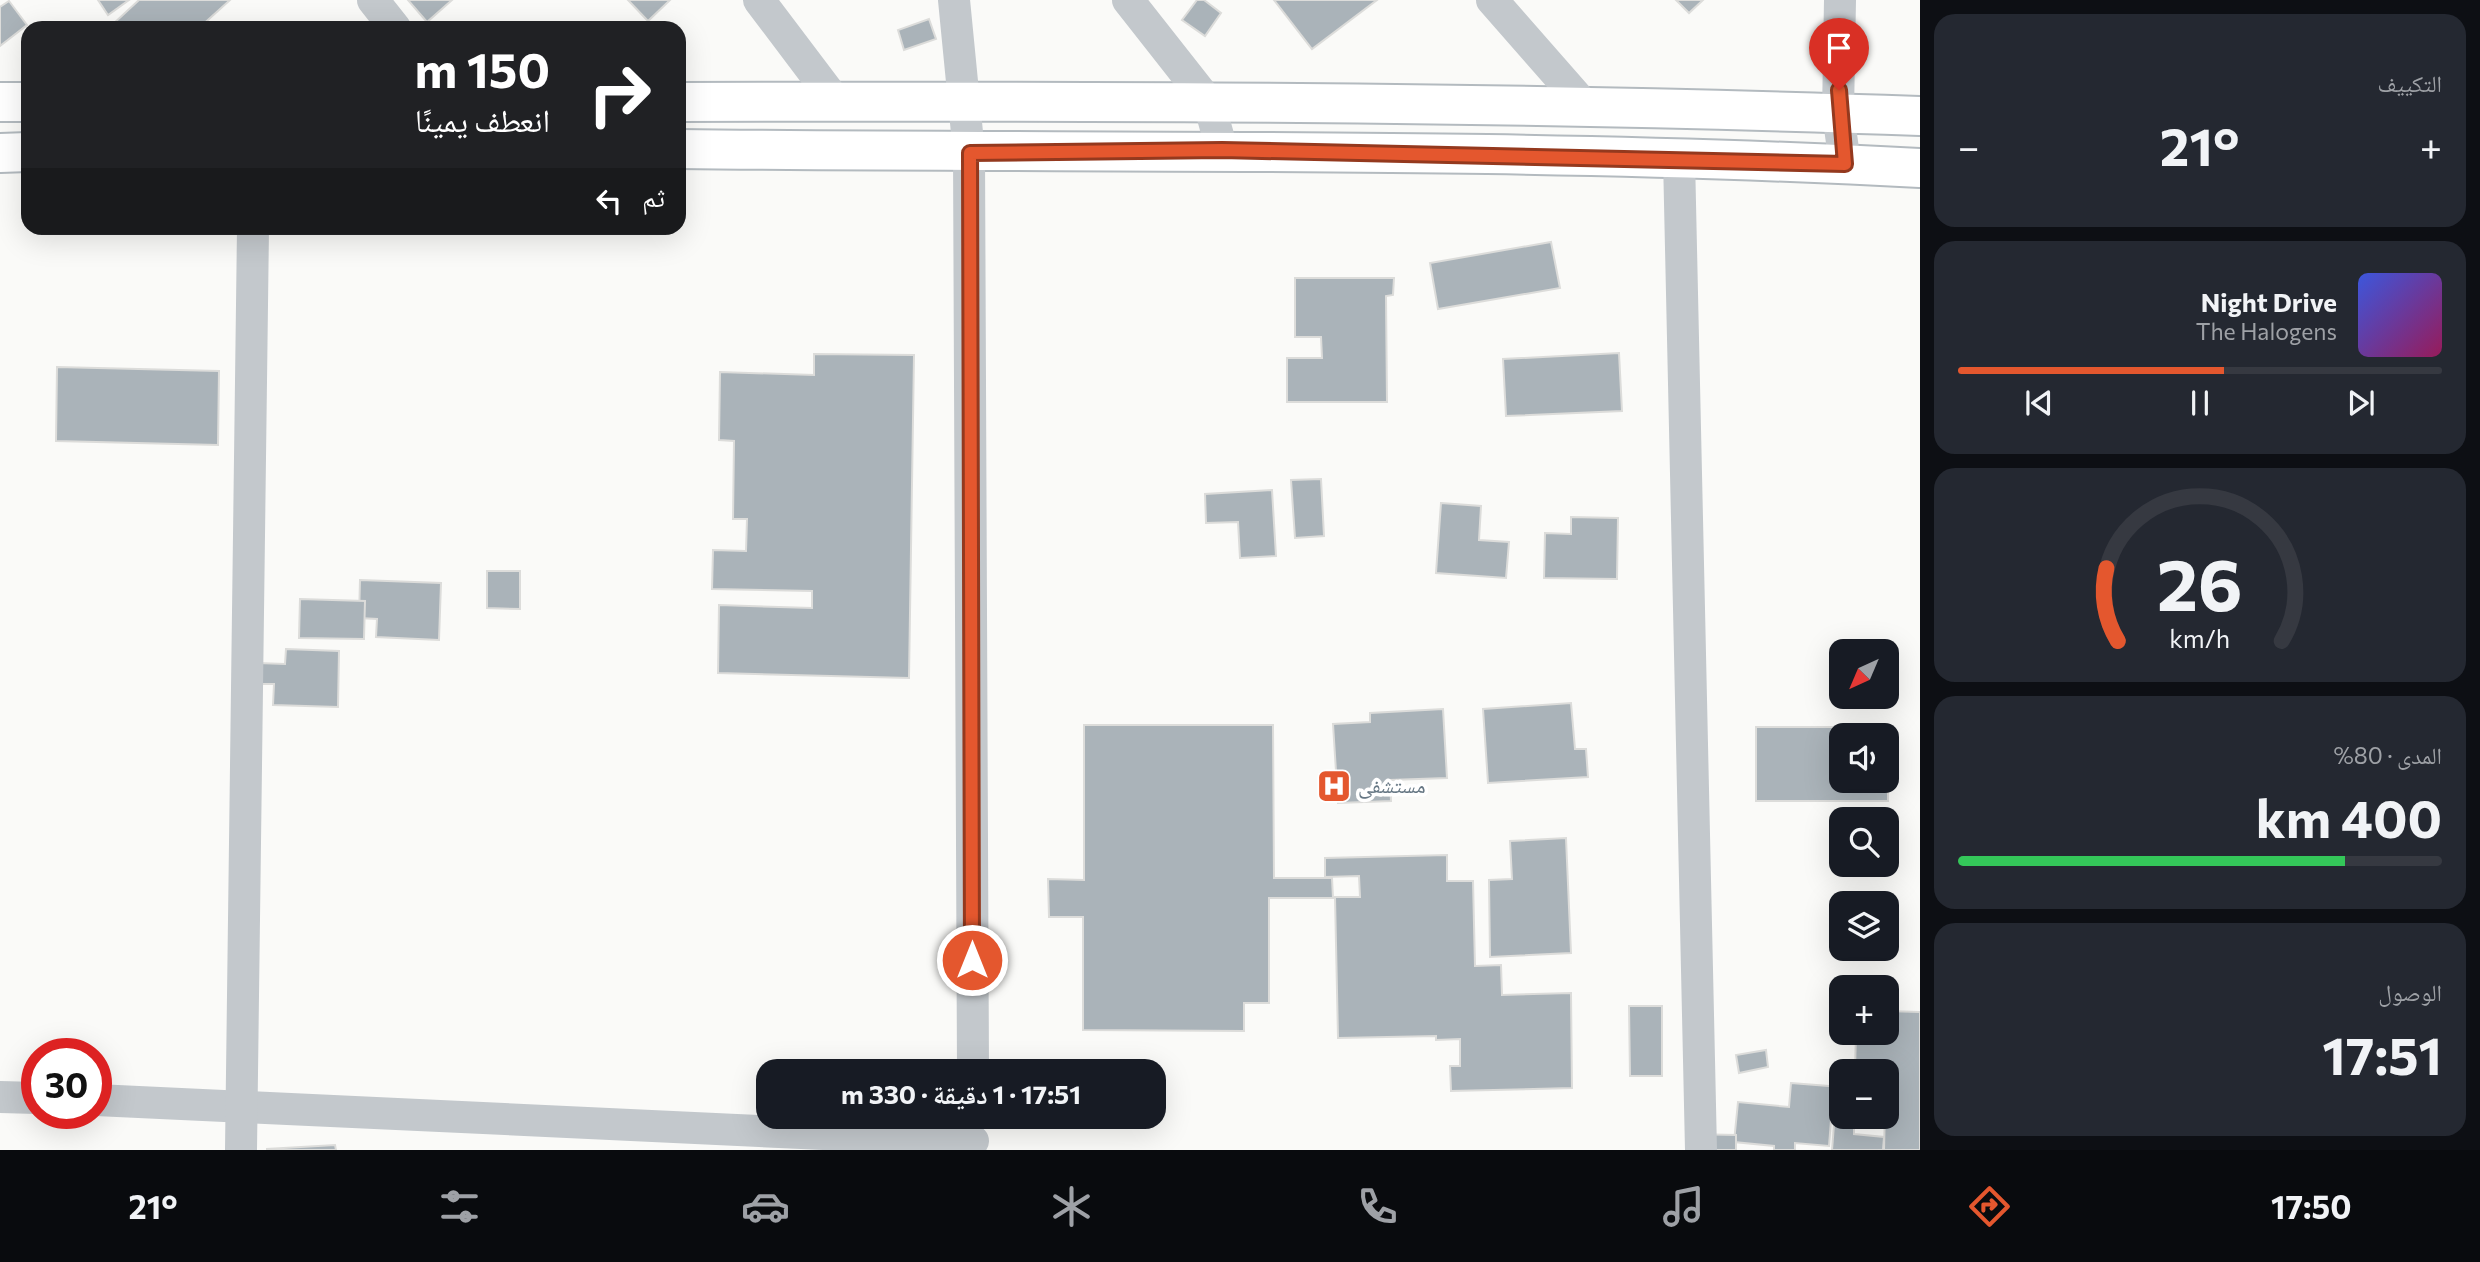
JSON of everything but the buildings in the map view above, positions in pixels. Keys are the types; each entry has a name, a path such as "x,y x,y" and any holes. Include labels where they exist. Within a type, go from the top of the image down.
{"main road":[{"path":"686,102 965,101 1586,106 1920,116"},
{"path":"686,149 970,153 1222,150 1679,158 1920,168"},
{"path":"0,153 21,152"}],"street":[{"path":"373,0 390,21"},
{"path":"759,0 836,102"},
{"path":"954,0 970,153 973,1059"},
{"path":"1128,0 1209,103 1222,150"},
{"path":"1492,0 1586,106"},
{"path":"1840,0 1838,113 1845,164"},
{"path":"1679,158 1701,1150"},
{"path":"241,1150 253,235"},
{"path":"0,1097 21,1098"},
{"path":"112,1101 973,1136"}],"place":[{"name":"مستشفى","path":"1334,786"}],"route":[{"path":"972,960 970,153 1222,150 1679,158 1845,164 1838,113 1839,90"}]}
